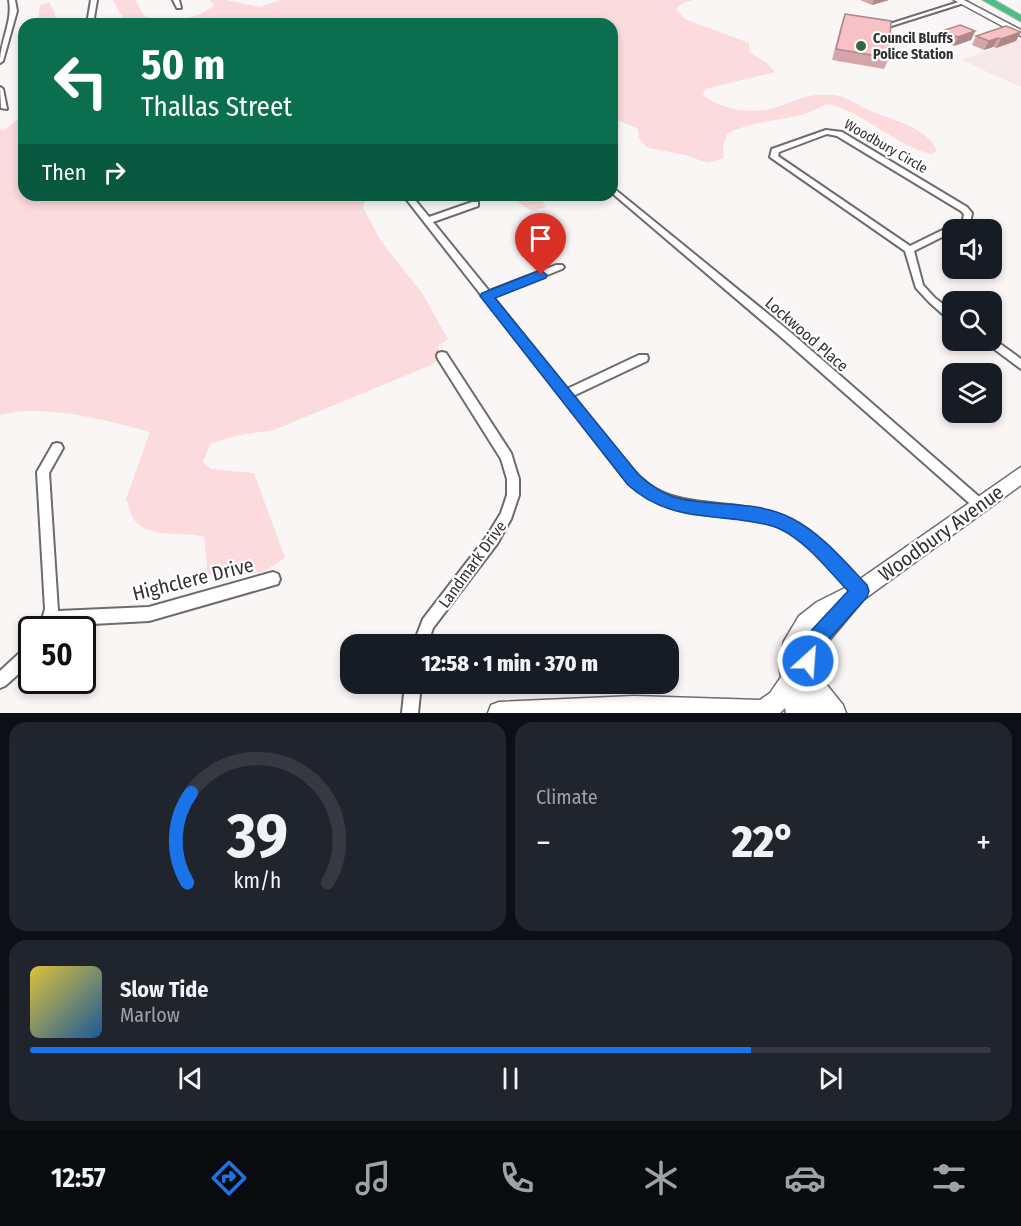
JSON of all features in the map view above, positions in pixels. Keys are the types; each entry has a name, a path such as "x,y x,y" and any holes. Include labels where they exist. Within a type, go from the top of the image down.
{"highway":[{"path":"987,0 1021,19"},
{"path":"1004,0 1021,10"}],"main road":[{"path":"961,1 1021,33"},
{"name":"Woodbury Avenue","path":"797,713 799,676 812,648 817,639 860,591 1021,475"},
{"path":"499,713 609,706 665,706 763,712 781,699 799,676 819,693 835,713"},
{"name":"Woodbury Avenue","path":"799,676 814,713"}],"street":[{"path":"0,61 14,10 12,0"},
{"path":"91,18 94,0"},
{"path":"883,27 961,1"},
{"path":"0,89 5,108"},
{"name":"Woodbury Circle","path":"826,132 837,133 968,213 967,220 909,250 776,159 773,153 826,132"},
{"name":"Lockwood Place","path":"618,194 785,334 980,505"},
{"path":"412,201 633,480 646,492 672,504 761,515 786,524 813,542 860,591"},
{"path":"428,221 475,204"},
{"path":"909,250 920,286 942,308"},
{"path":"487,296 559,267"},
{"path":"1002,351 1021,365"},
{"name":"Landmark Drive","path":"424,634 428,624 492,540 507,515 513,495 513,479 507,457 442,356"},
{"path":"565,395 643,358"},
{"path":"50,616 52,609 43,472 57,448"},
{"name":"Highclere Drive","path":"96,620 149,614 273,579"},
{"path":"0,681 18,664"},
{"path":"410,713 412,694"}],"shaded area":[{"path":"113,0 135,0 144,16 153,18 123,18"},
{"path":"210,0 226,0 260,7 280,0 694,0 685,2 676,9 685,19 749,43 749,52 767,63 775,72 705,89 703,95 710,100 738,110 758,111 811,96 840,96 917,130 932,143 937,151 931,154 918,150 851,112 826,104 802,115 739,128 727,134 723,147 724,158 707,163 686,155 648,148 639,138 637,128 619,121 618,18 186,18 199,14 214,5"},
{"path":"49,2 55,18 39,18 40,5"},
{"path":"1021,39 1021,87 961,60"},
{"path":"18,120 18,201 365,201 363,207 380,240 422,293 448,339 438,347 442,356 431,365 274,430 240,435 211,443 203,462 211,469 254,473 285,558 263,572 208,575 204,537 149,530 135,521 126,499 150,432 75,414 36,411 0,415 0,130 4,130"},
{"path":"516,201 542,201 546,207 532,211"}],"building":[{"name":"Council Bluffs Police Station","path":"845,14 891,21 889,58 836,49"},
{"path":"960,25 975,31 958,37 942,31"},
{"path":"1006,26 1021,32 989,41 976,36"}],"place":[{"name":"Council Bluffs Police Station","path":"861,46"}],"route":[{"path":"541,275 487,296 633,480 646,492 672,504 777,519 813,542 860,591 817,639 808,661"}]}
